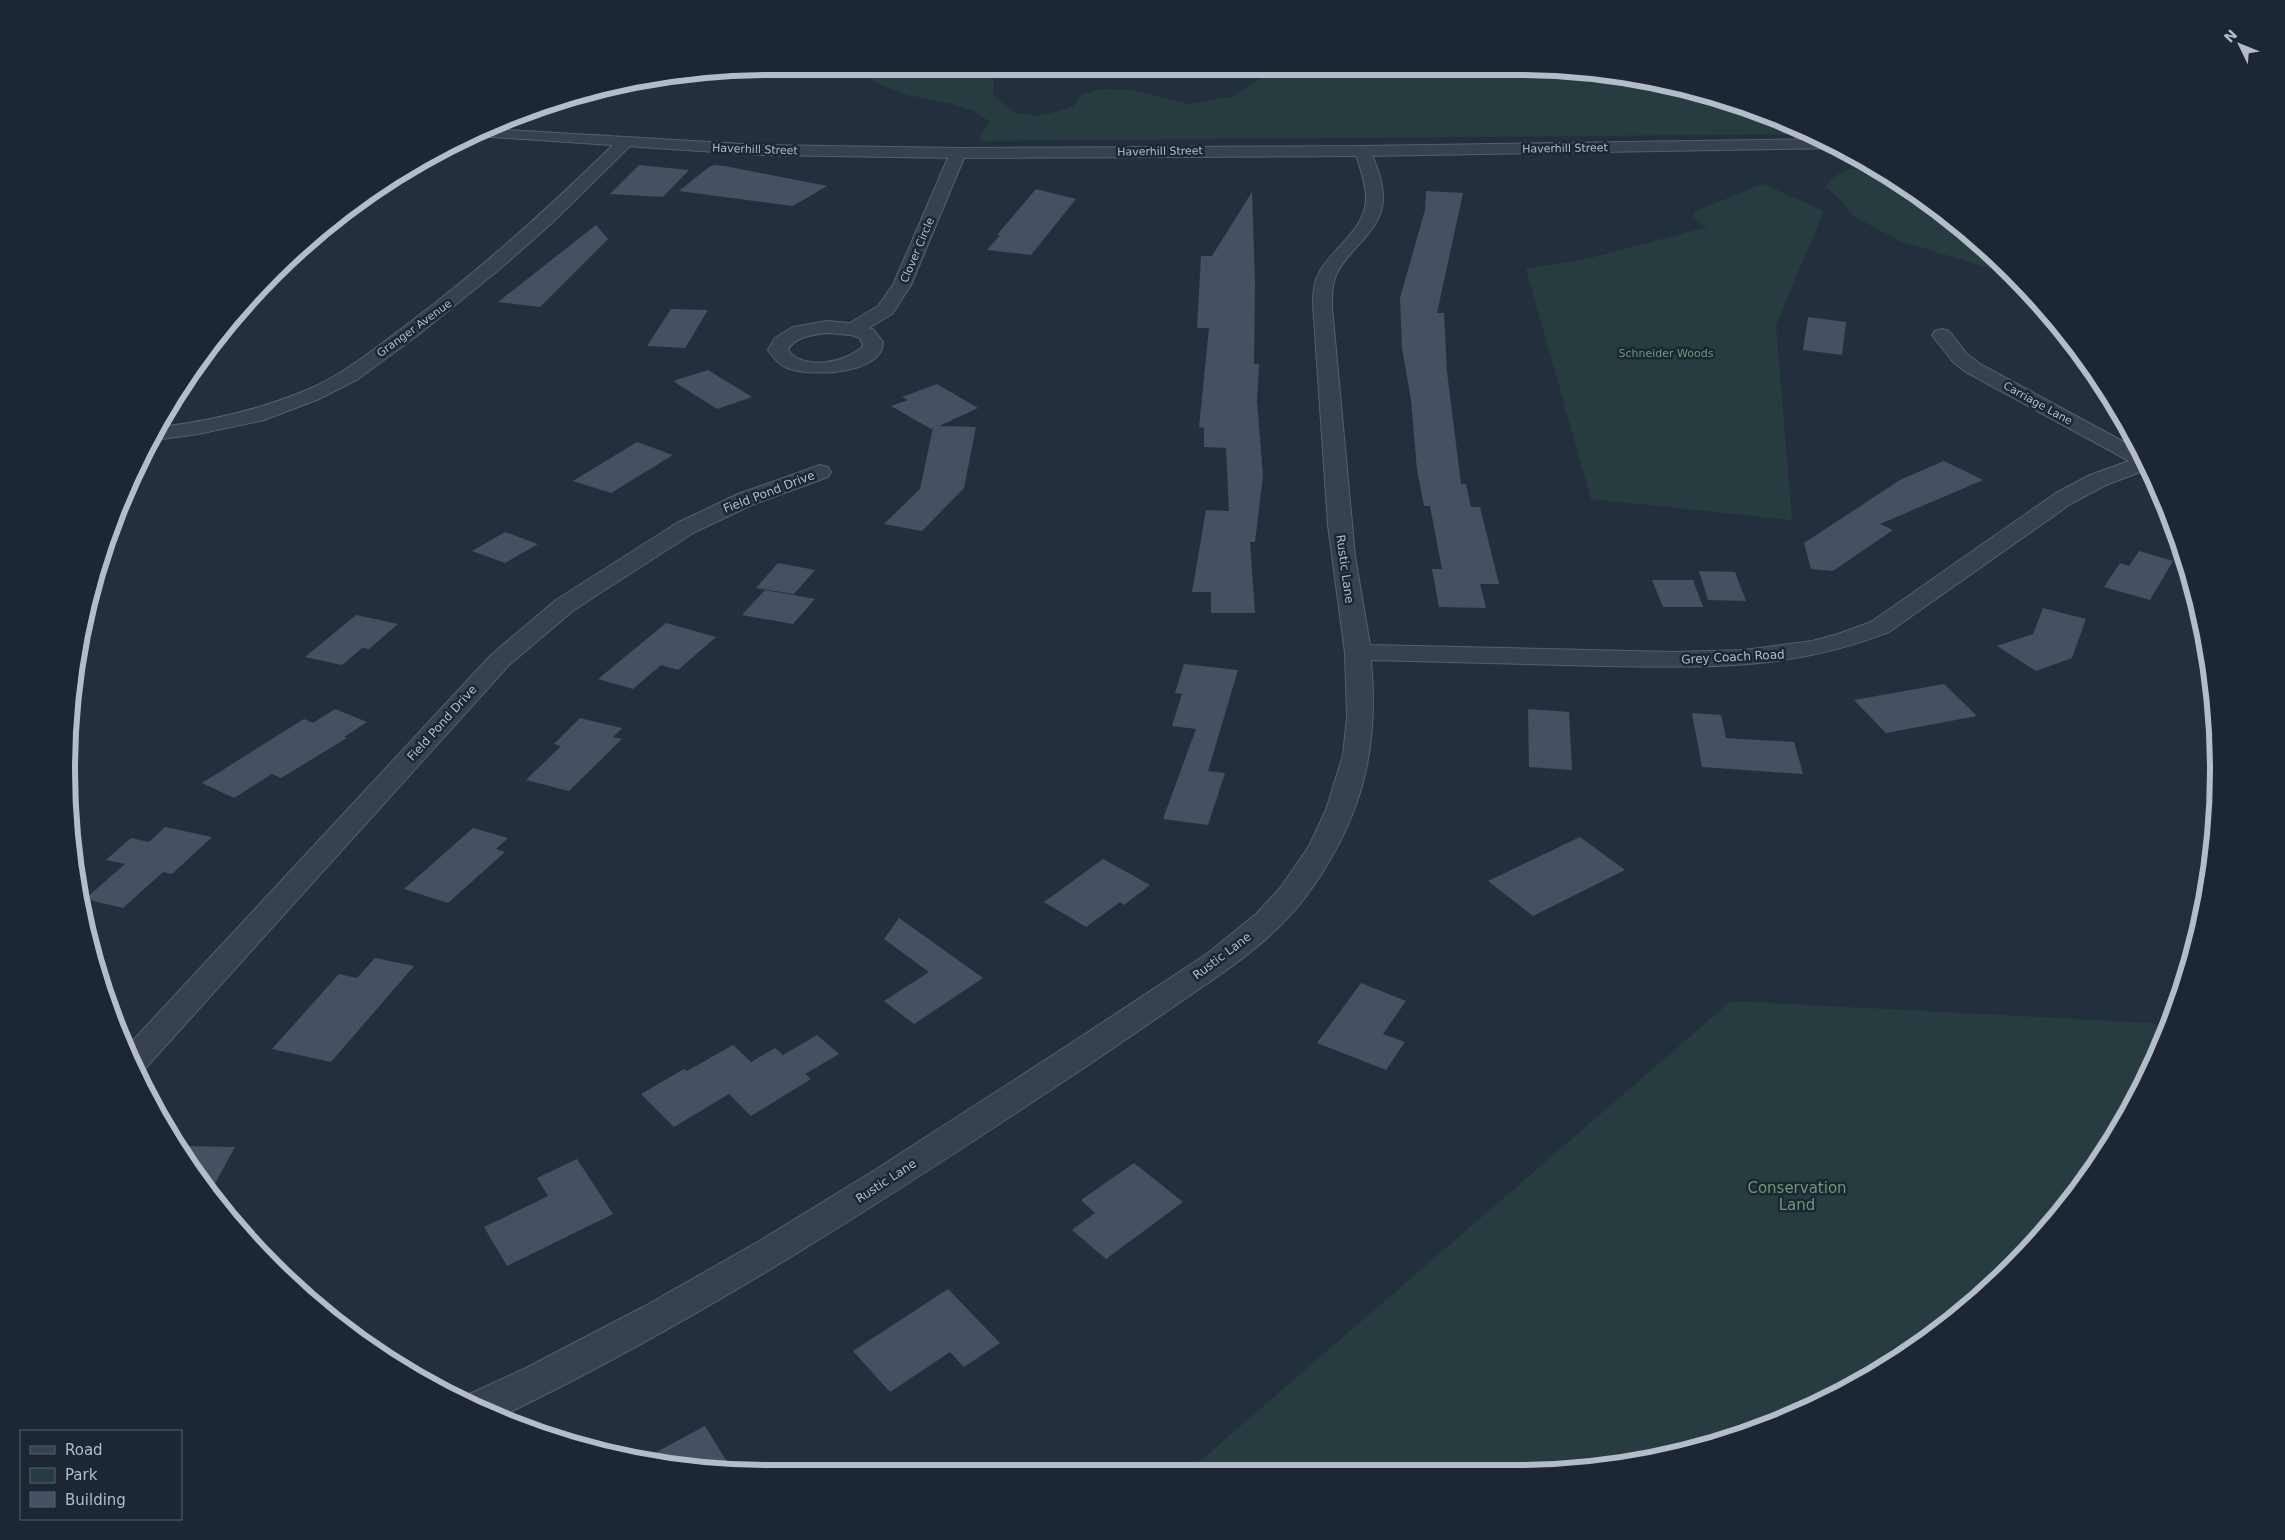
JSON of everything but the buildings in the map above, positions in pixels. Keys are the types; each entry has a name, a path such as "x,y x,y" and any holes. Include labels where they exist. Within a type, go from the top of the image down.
{"street":[{"name":"Haverhill Street","path":"492,134 624,143 768,150 958,153 1364,151 1816,144"},
{"name":"Granger Avenue","path":"162,433 216,424 270,411 314,395 361,367 444,306 511,252 624,143"},
{"name":"Rustic Lane","path":"487,1404 595,1352 734,1276 874,1188 1219,960 1262,925 1291,895 1312,865 1348,790 1357,754 1360,706 1358,652 1343,559 1322,294 1328,273 1360,232 1373,210 1375,198 1364,151"},
{"name":"Clover Circle","path":"854,329 885,310 902,285 958,153"},
{"name":"Carriage Lane","path":"1942,335 1957,354 1973,368 2135,457"},
{"name":"Grey Coach Road","path":"1358,652 1699,660 1779,656 1810,650 1858,637 1880,627 2079,488 2139,464"},
{"name":"Field Pond Drive","path":"137,1055 493,667 530,633 593,586 686,528 746,499 820,472"}],"green space":[{"path":"871,75 992,75 994,80 993,95 1015,113 1040,116 1073,107 1081,95 1101,89 1133,90 1189,104 1232,97 1265,75 1560,76 1651,88 1738,112 1794,134 981,141 980,136 990,122 974,111 949,103 907,95 873,81"},
{"path":"1854,169 1864,169 1901,192 1973,247 1997,271 1900,241 1855,217 1838,197 1826,187 1837,175"},
{"name":"Schneider Woods","path":"1763,184 1824,211 1776,325 1792,520 1591,499 1526,269 1587,259 1707,227 1692,217 1696,211"},
{"name":"Conservation Land","path":"1731,1001 2162,1024 2117,1118 2093,1156 2038,1228 2006,1261 1973,1293 1901,1348 1862,1372 1781,1412 1738,1428 1651,1452 1560,1464 1195,1465"}]}
